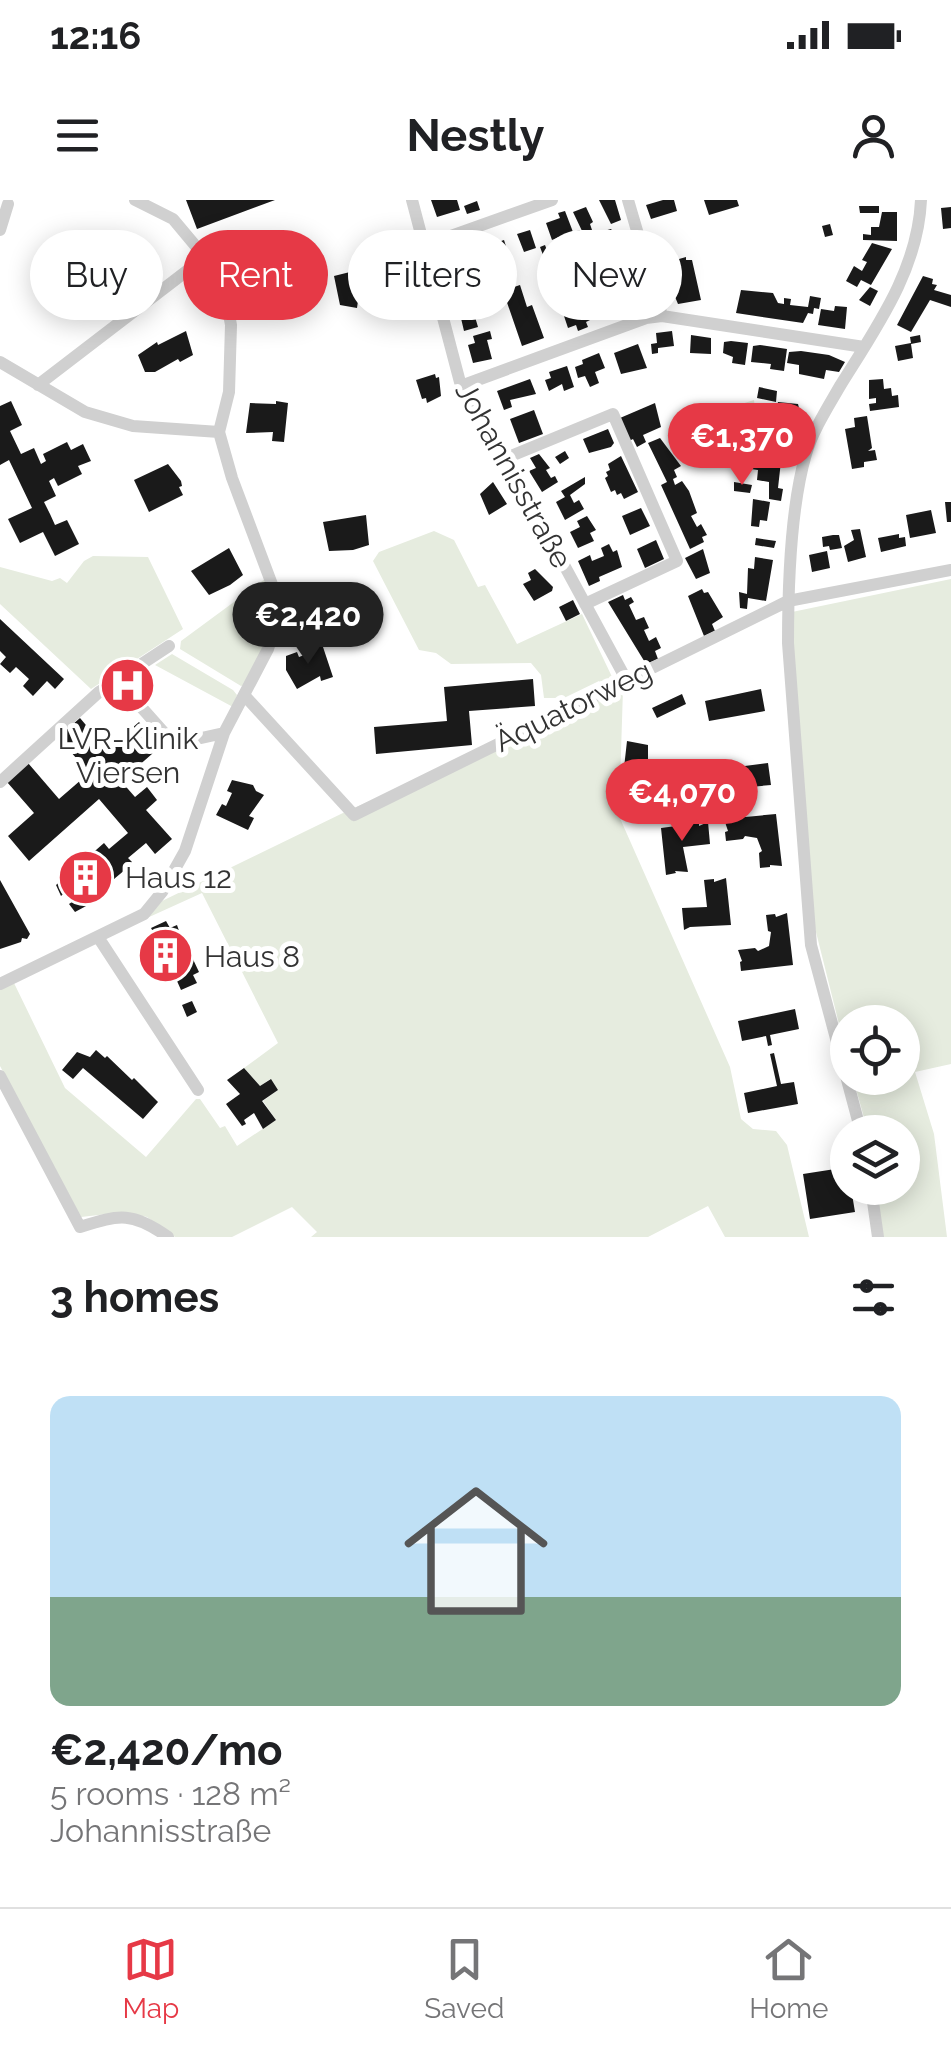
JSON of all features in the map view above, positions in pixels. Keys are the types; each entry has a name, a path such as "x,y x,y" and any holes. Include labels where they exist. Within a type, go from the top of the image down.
{"street":[{"path":"135,200 173,219 183,231"},
{"name":"Johannisstraße","path":"412,200 419,230"},
{"path":"468,230 552,200"},
{"path":"628,200 637,230"},
{"path":"856,1115 811,945 788,601 806,453 820,421 894,297 919,234 921,200"},
{"path":"0,230 9,204"},
{"path":"38,384 183,274"},
{"path":"682,319 864,347"},
{"path":"0,984 144,914 162,892 185,851 224,733 268,648 276,622 276,595 219,432 229,392 230,320"},
{"name":"Johannisstraße","path":"443,320 461,386 506,458 628,681"},
{"path":"461,386 641,320"},
{"path":"0,362 85,412 133,426 219,432"},
{"path":"506,458 614,414 677,562 585,604"},
{"name":"Äquatorweg","path":"246,696 354,815 788,601 951,570"},
{"path":"0,782 99,692 169,646"},
{"path":"118,680 174,744 224,733"},
{"path":"98,937 198,1090"},
{"path":"0,1076 80,1227 115,1216 144,1220 168,1237"},
{"path":"873,1205 878,1237"}],"shaded area":[{"path":"754,400 758,434 755,438 698,460 679,424"},
{"path":"434,531 454,540 478,587 485,585 517,644 582,614 614,681 603,687 599,681 564,698 544,698 541,675 531,663 451,664 436,653 419,650 373,561 379,552"},
{"path":"93,556 148,557 183,629 91,689 0,604 0,567 52,581 60,578 67,583 84,561"},
{"path":"265,579 269,581 269,623 263,647 245,685 180,649 181,641"},
{"path":"951,579 951,1064 920,1071 920,1005 834,1005 813,920 792,612"},
{"path":"172,654 233,690 237,695 233,707 155,665"},
{"path":"623,689 619,816 730,1067 741,1119 753,1129 776,1131 787,1145 809,1237 725,1237 708,1206 648,1237 311,1237 317,1232 292,1207 232,1237 175,1237 147,1217 125,1212 81,1217 0,1066 0,990 14,983 65,1088 146,1157 196,1099 200,1099 220,1128 225,1126 237,1146 276,1120 263,1101 278,1090 270,1079 260,1086 244,1068 278,1043 202,893 147,918 162,901 345,812"},
{"path":"920,1088 934,1134 947,1237 883,1237 878,1205 920,1205 920,1115 863,1115 858,1095 920,1095"}],"building":[{"path":"186,200 275,200 197,229"},
{"path":"431,200 457,200 460,210 437,217"},
{"path":"599,200 615,200 621,220 611,224"},
{"path":"674,200 677,211 651,219 646,205"},
{"path":"704,200 737,200 739,206 709,215"},
{"path":"477,201 480,210 467,214 464,206"},
{"path":"859,206 879,206 879,213 860,213"},
{"path":"586,207 592,230 582,230 573,212"},
{"path":"951,207 951,228 943,229 941,208"},
{"path":"565,211 572,230 548,230 546,223 560,218 558,213"},
{"path":"882,212 897,212 897,241 863,240 863,234 871,235 871,227 879,227"},
{"path":"830,224 833,235 825,237 822,226"},
{"path":"530,230 536,248 524,252 517,234"},
{"path":"872,243 892,249 871,285 861,280 857,287 846,281 854,266 862,271 867,262 862,260"},
{"path":"682,258 692,260 701,300 682,303"},
{"path":"348,272 348,306 340,305 334,276"},
{"path":"923,276 933,279 932,284 937,285 934,290 951,295 951,307 930,300 911,332 897,325"},
{"path":"520,285 544,338 522,346 513,320 517,320"},
{"path":"870,287 878,291 870,306 859,300"},
{"path":"741,290 773,293 778,303 784,304 784,298 791,299 790,305 808,307 810,296 821,298 819,309 808,313 803,323 736,313"},
{"path":"835,306 847,307 845,329 818,325 821,309 834,311"},
{"path":"461,320 476,320 478,327 464,331"},
{"path":"565,320 590,320 586,322 588,327 578,331 576,325 568,328"},
{"path":"186,331 193,355 155,372 145,372 138,355 157,342 158,345"},
{"path":"490,331 492,339 487,340 492,359 473,363 468,345 475,343 473,336"},
{"path":"672,331 674,346 658,348 658,353 652,354 656,333"},
{"path":"691,335 711,338 711,354 690,353"},
{"path":"920,335 921,342 911,344 913,358 898,361 895,346 911,343 910,337"},
{"path":"724,342 748,343 745,365 732,363 733,357 723,353"},
{"path":"638,344 647,368 621,374 614,353"},
{"path":"753,346 787,349 784,371 770,369 771,364 751,362"},
{"path":"801,351 845,362 839,372 826,370 824,379 799,374 799,365 787,363 789,352"},
{"path":"599,353 605,368 595,372 599,383 590,387 585,376 578,378 575,367"},
{"path":"567,366 574,387 564,391 562,384 549,391 545,380 551,378 549,372"},
{"path":"435,374 439,377 441,396 427,403 416,380"},
{"path":"530,379 536,394 510,400 512,407 504,410 497,391"},
{"path":"883,379 884,389 891,388 892,396 898,395 899,407 870,411 869,404 876,403 876,398 869,399 869,380"},
{"path":"759,387 777,391 776,402 757,398"},
{"path":"11,401 22,425 10,431 21,454 34,448 41,464 46,461 43,454 67,442 71,450 83,444 91,461 78,466 82,474 58,486 54,478 49,481 56,496 44,502 55,525 67,520 79,544 55,556 43,532 20,543 8,519 32,508 9,460 0,465 0,406"},
{"path":"778,402 798,404 800,412 794,436 782,434 781,440 770,438"},
{"path":"250,403 288,403 284,442 272,441 273,432 246,433"},
{"path":"655,403 661,427 643,435 646,442 637,447 633,439 629,441 620,418"},
{"path":"534,410 543,434 519,443 510,419"},
{"path":"867,416 872,448 868,451 875,450 877,460 852,469 845,429 855,427 854,418"},
{"path":"608,429 614,443 611,447 589,453 583,439"},
{"path":"660,438 681,466 674,470 675,485 682,481 689,491 697,513 691,516 707,535 702,537 704,542 690,549 661,485 667,482 648,443"},
{"path":"761,449 782,452 778,488 783,489 781,501 769,499 769,482 757,480 758,470 751,469 753,458 760,459"},
{"path":"565,451 569,458 560,464 555,457"},
{"path":"539,454 550,468 546,470 551,478 555,476 558,482 542,492 529,471 536,468 530,458"},
{"path":"621,456 638,492 624,499 621,493 611,492 605,478 610,470 608,464"},
{"path":"168,464 181,481 183,495 149,512 134,480"},
{"path":"585,477 585,484 570,495 584,509 565,520 556,502 565,497 561,491"},
{"path":"493,482 507,504 489,515 480,494"},
{"path":"734,482 752,485 750,493 734,491"},
{"path":"753,499 770,502 767,521 760,520 759,527 751,526"},
{"path":"945,502 951,502 951,522 947,522"},
{"path":"641,508 650,526 630,535 622,516"},
{"path":"931,510 936,533 910,538 906,515"},
{"path":"366,515 369,545 329,551 323,522"},
{"path":"587,516 596,530 590,533 594,541 578,548 570,532 580,527 577,521"},
{"path":"860,529 866,557 848,562 844,546 854,540 851,530"},
{"path":"899,534 899,538 905,537 906,546 881,552 878,538"},
{"path":"839,535 842,548 823,547 822,537"},
{"path":"756,538 776,541 774,548 755,545"},
{"path":"656,540 664,559 645,568 637,549"},
{"path":"609,544 613,552 617,550 622,567 589,586 578,561 590,555 592,561 604,556 601,548"},
{"path":"229,548 243,575 209,595 191,571"},
{"path":"703,549 710,573 696,579 685,558"},
{"path":"827,551 830,568 812,572 809,555"},
{"path":"755,557 773,560 766,601 748,598 747,609 740,608 739,592 747,594 748,568 754,569"},
{"path":"535,569 553,587 534,601 523,584 531,580 528,573"},
{"path":"702,589 723,617 712,624 715,631 704,636 688,596"},
{"path":"623,595 625,600 631,597 634,602 629,605 636,620 644,617 649,641 656,637 661,648 655,651 658,659 646,664 608,602"},
{"path":"573,600 580,614 566,621 559,607"},
{"path":"0,619 64,679 55,689 47,681 33,696 23,686 29,679 16,667 10,673 0,664 6,657 0,651"},
{"path":"322,644 333,677 321,681 320,676 297,689 286,670 286,656 297,652 299,657 312,652 310,647"},
{"path":"533,679 535,706 469,711 472,745 376,754 374,727 447,721 444,687"},
{"path":"761,689 765,711 709,721 705,701"},
{"path":"682,694 686,704 657,718 652,708"},
{"path":"80,718 107,750 139,722 160,747 121,781 135,797 147,787 157,800 146,810 172,839 155,854 146,843 128,858 132,862 126,869 114,879 110,874 87,895 88,905 75,912 69,904 72,902 64,893 61,896 56,885 104,843 109,849 128,833 99,799 29,861 8,836 34,813 7,782 28,763 59,799 89,773 58,737"},
{"path":"627,741 648,745 648,767 639,768 643,772 642,787 622,786"},
{"path":"768,763 771,785 716,790 714,770"},
{"path":"232,780 253,785 264,795 249,816 254,818 248,830 216,815 232,793 227,791"},
{"path":"776,814 782,866 760,868 762,851 757,838 745,836 726,841 724,819"},
{"path":"708,822 710,844 683,847 688,872 666,875 661,828"},
{"path":"726,878 731,925 684,930 682,908 707,907 704,880"},
{"path":"0,880 30,934 21,942 0,949"},
{"path":"787,913 793,965 741,971 738,950 758,951 769,946 771,932 766,915"},
{"name":"Haus 8","path":"166,921 170,928 177,925 188,957 191,955 199,972 193,975 197,983 181,990 173,972 161,978 163,982 155,981 142,955 161,946 151,928"},
{"path":"192,1001 197,1012 187,1017 182,1005"},
{"path":"795,1009 799,1029 770,1035 772,1045 768,1046 766,1036 742,1041 738,1021"},
{"path":"96,1050 158,1102 143,1119 83,1068 73,1079 62,1070 77,1052 90,1057"},
{"path":"774,1053 781,1084 794,1082 798,1104 748,1113 744,1093 777,1086 770,1054"},
{"path":"244,1068 260,1086 271,1079 278,1090 262,1101 276,1120 263,1129 254,1113 242,1126 226,1104 240,1094 227,1080"},
{"path":"830,1170 830,1205 854,1205 855,1212 810,1219 803,1174"}],"place":[{"name":"LVR-Klinik Viersen","path":"128,685"},
{"name":"Haus 12","path":"86,877"},
{"name":"Haus 8","path":"165,956"}]}
